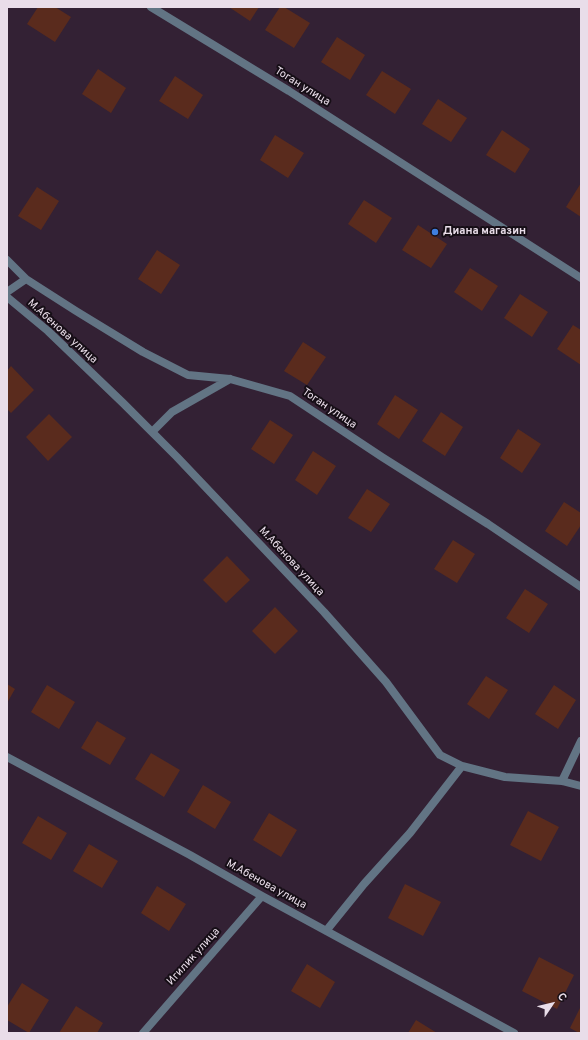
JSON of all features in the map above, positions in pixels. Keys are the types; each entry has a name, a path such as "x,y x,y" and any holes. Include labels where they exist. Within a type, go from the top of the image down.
{"street":[{"name":"Тоган улица","path":"151,7 289,91 581,278"},
{"name":"Тоган улица","path":"7,260 26,279 143,352 188,375 230,379 290,396 382,457 488,524 581,587"},
{"path":"7,292 26,279"},
{"name":"М.Абенова улица","path":"7,297 48,331 152,432 324,612 386,682 440,755 462,766 505,777 562,781 581,786"},
{"path":"152,432 172,412 230,379"},
{"path":"562,781 581,741"},
{"name":"М.Абенова улица","path":"7,757 190,855 262,896 514,1033"},
{"path":"326,931 364,884 410,832 462,766"},
{"name":"Игилик улица","path":"143,1033 262,896"}],"building":[{"path":"38,7 55,7 71,17 55,42 27,24"},
{"path":"229,7 259,7 250,21"},
{"path":"280,7 284,7 310,23 294,48 265,30"},
{"path":"337,37 365,55 350,80 321,62"},
{"path":"98,69 126,88 111,113 82,94"},
{"path":"382,71 411,89 395,114 366,95"},
{"path":"175,76 203,95 188,119 159,101"},
{"path":"438,99 467,118 451,142 422,124"},
{"path":"502,130 530,149 515,173 486,155"},
{"path":"275,135 304,153 288,178 260,160"},
{"path":"581,183 581,217 566,207"},
{"path":"37,187 59,201 41,230 18,216"},
{"path":"364,200 392,218 376,243 348,224"},
{"path":"418,225 447,244 431,268 402,250"},
{"path":"157,250 180,265 161,294 138,279"},
{"path":"470,268 498,286 482,311 454,292"},
{"path":"520,294 548,312 532,337 504,318"},
{"path":"573,325 581,330 581,365 557,349"},
{"path":"303,342 326,357 307,385 284,371"},
{"path":"11,366 34,390 11,413 7,409 7,371"},
{"path":"395,395 418,410 399,439 377,424"},
{"path":"441,412 463,427 445,456 422,441"},
{"path":"49,414 72,437 48,461 26,437"},
{"path":"270,420 293,435 274,464 251,449"},
{"path":"518,429 541,444 522,473 500,458"},
{"path":"313,451 336,466 317,495 295,480"},
{"path":"367,489 390,504 371,532 348,518"},
{"path":"564,502 581,513 581,525 567,546 545,531"},
{"path":"453,540 475,554 457,583 434,569"},
{"path":"227,556 250,580 226,603 203,580"},
{"path":"525,589 548,604 529,633 506,618"},
{"path":"275,607 298,631 275,654 252,631"},
{"path":"486,676 508,690 489,719 467,704"},
{"path":"7,684 15,689 7,703"},
{"path":"47,685 75,702 59,729 31,712"},
{"path":"554,685 576,700 558,729 535,714"},
{"path":"97,721 126,738 110,765 81,748"},
{"path":"151,753 180,770 164,797 135,779"},
{"path":"203,785 231,802 215,829 187,812"},
{"path":"528,811 559,827 541,861 510,845"},
{"path":"269,813 297,830 281,857 253,840"},
{"path":"38,816 67,833 51,860 22,843"},
{"path":"89,844 118,861 102,888 73,871"},
{"path":"405,884 441,902 423,936 388,918"},
{"path":"157,886 186,904 169,931 141,913"},
{"path":"539,957 574,975 557,1009 522,991"},
{"path":"307,964 335,982 320,1008 291,991"},
{"path":"22,983 49,1000 29,1033 7,1020 7,1007"},
{"path":"76,1006 103,1023 97,1033 59,1033"},
{"path":"581,1006 581,1033 579,1033 570,1028"},
{"path":"416,1020 437,1033 408,1033"}],"place":[{"name":"Диана магазин","path":"435,232"}]}
